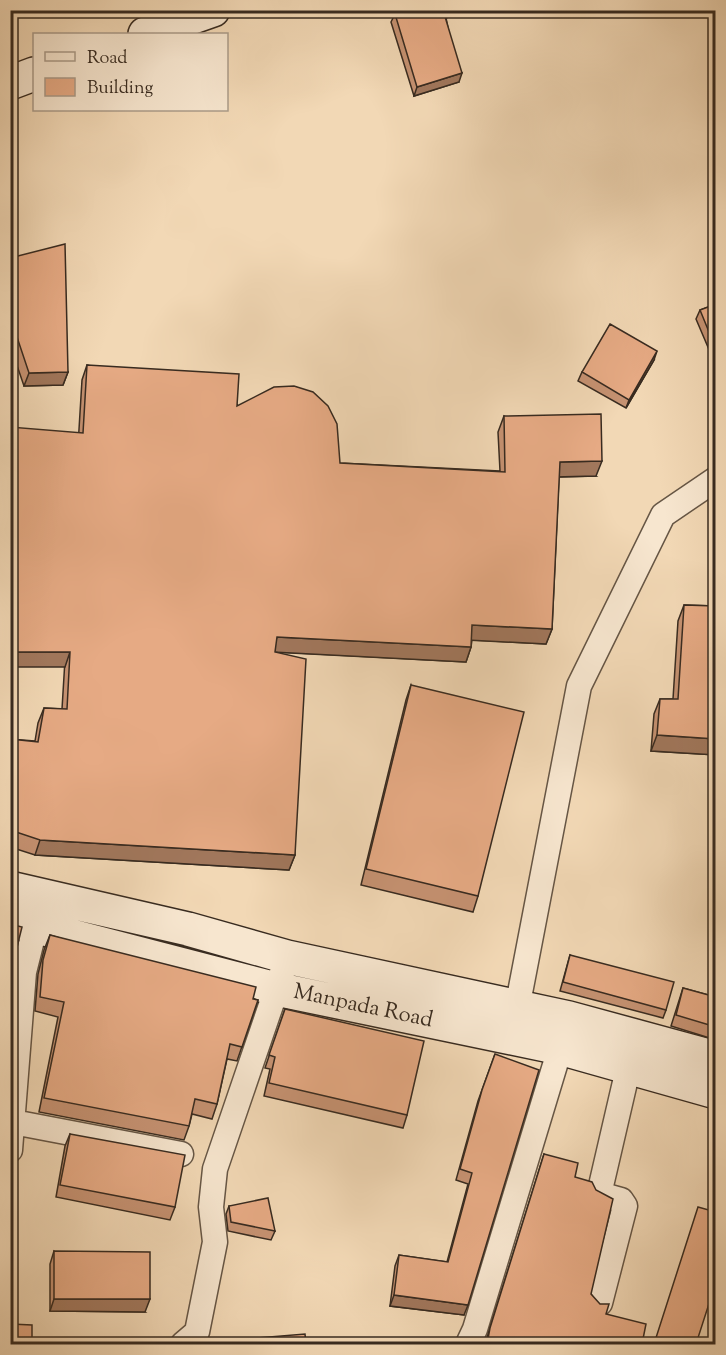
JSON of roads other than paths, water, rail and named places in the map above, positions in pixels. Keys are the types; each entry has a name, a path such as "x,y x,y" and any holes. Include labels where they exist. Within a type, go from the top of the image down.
{"main road":[{"path":"148,33 213,10"},
{"path":"10,83 33,74"},
{"name":"Manpada Road","path":"10,888 30,914 276,989 511,1038 564,1033 636,1036 716,1058"},
{"name":"Manpada Road","path":"30,914 188,929 287,957 517,1007 628,1068 716,1092"}],"street":[{"path":"511,1038 579,686 663,516 716,479"},
{"path":"10,1150 30,914"},
{"path":"183,1344 196,1332 215,1242 211,1207 215,1169 287,957"},
{"path":"468,1344 475,1329 564,1033"},
{"path":"600,1303 625,1206 621,1200 603,1195 600,1190 636,1036"},
{"path":"13,1122 181,1154"}]}
